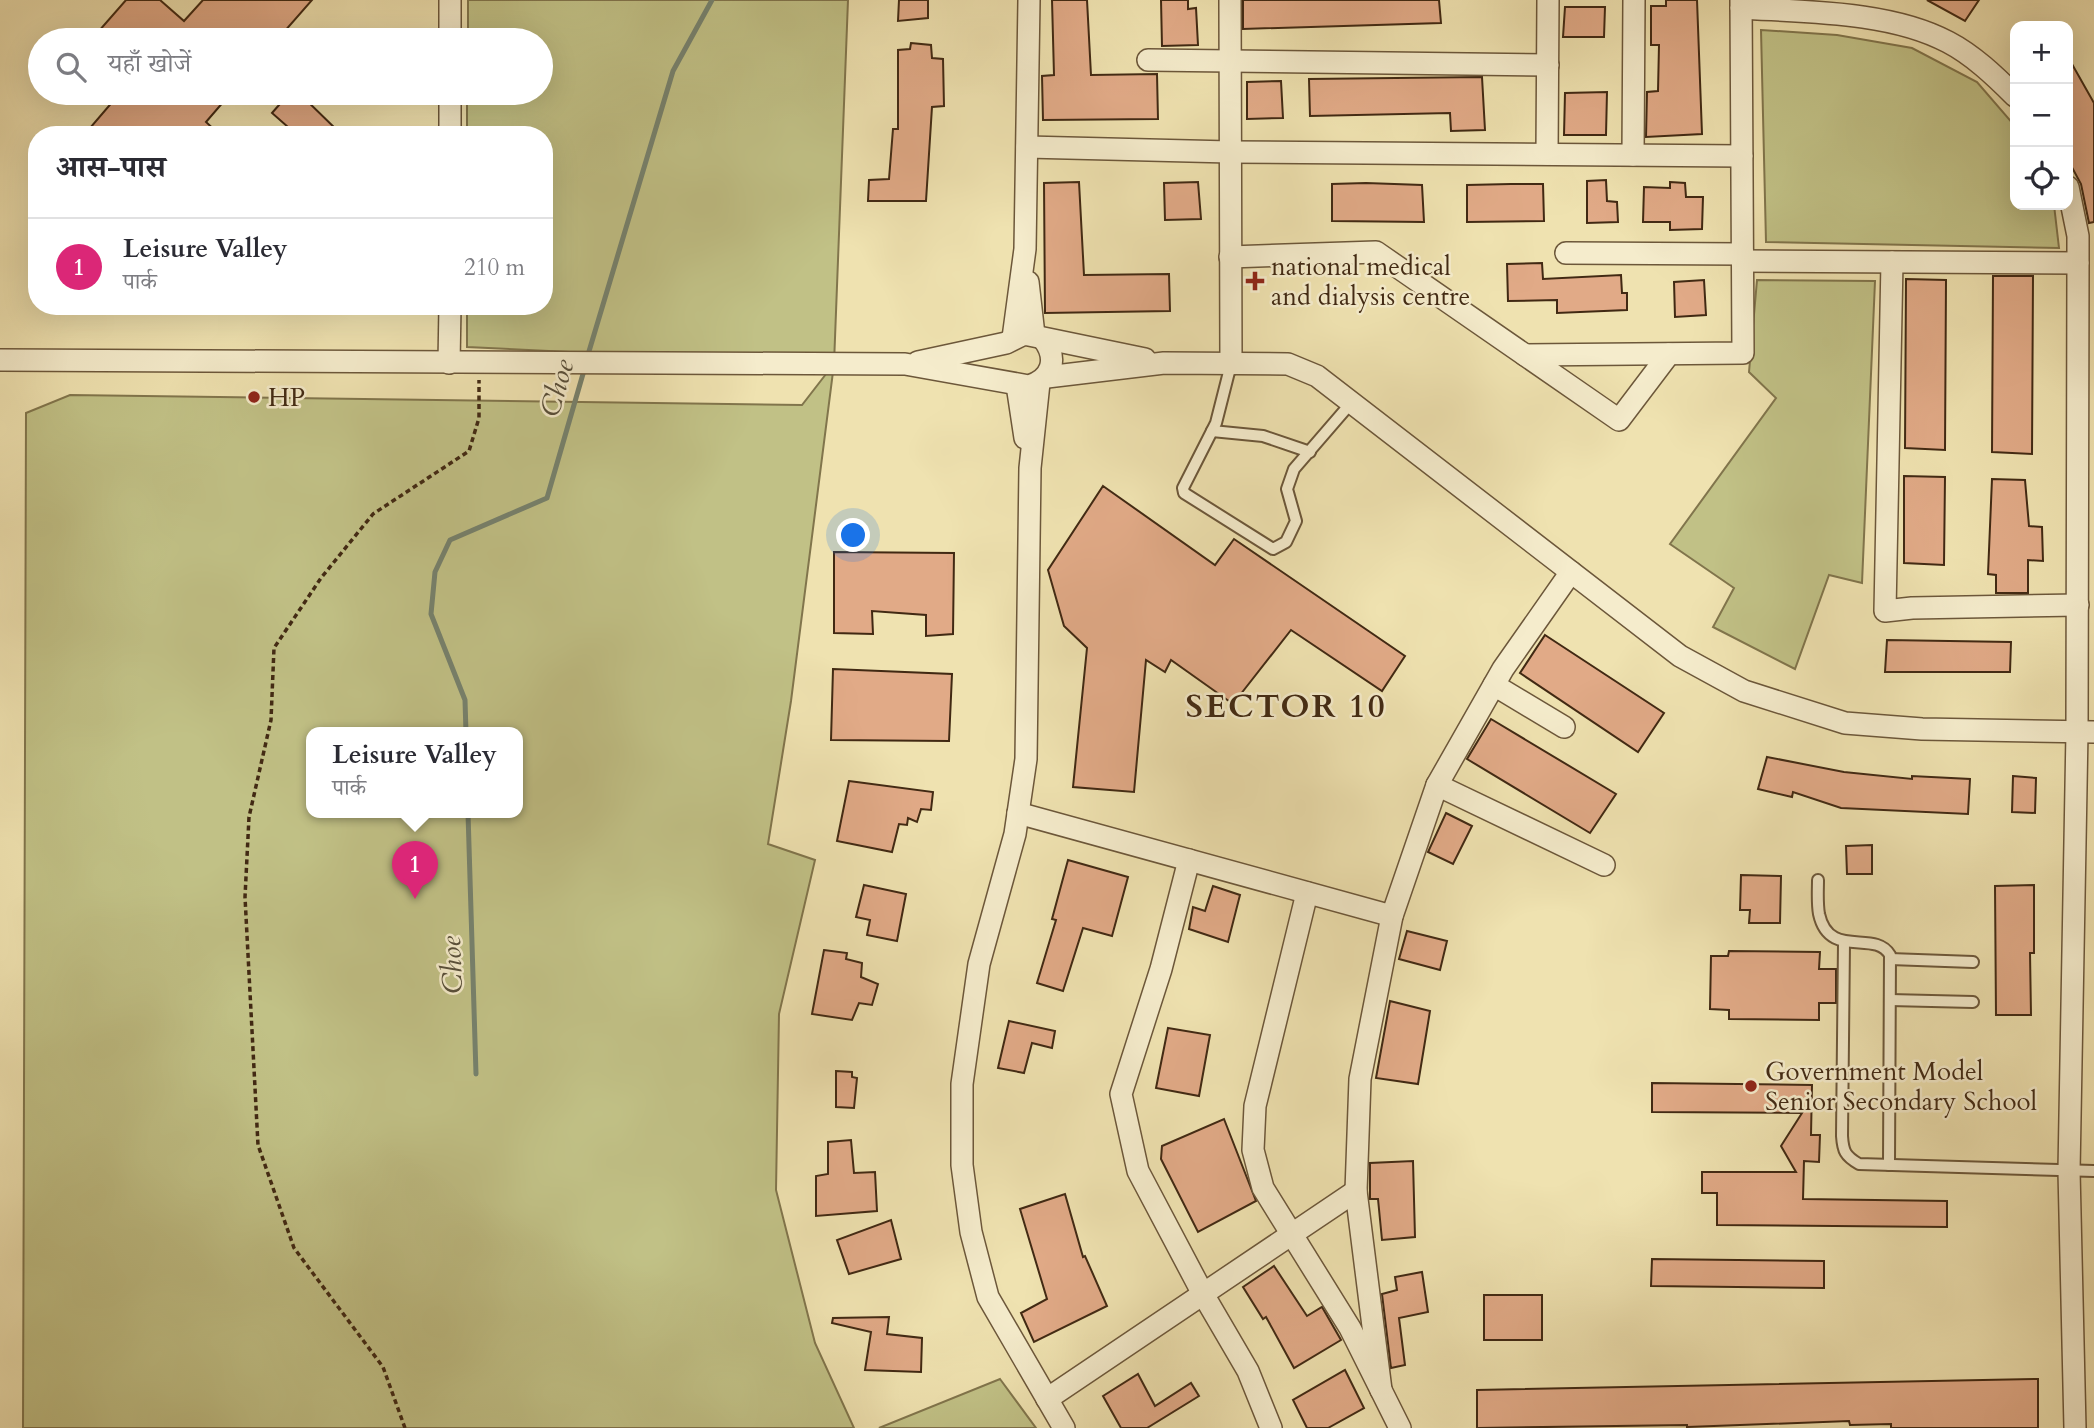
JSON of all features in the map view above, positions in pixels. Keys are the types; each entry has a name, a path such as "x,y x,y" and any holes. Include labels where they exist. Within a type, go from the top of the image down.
{"street":[{"path":"450,0 450,28"},
{"path":"1029,0 1025,249 1010,340 1000,363 1013,383 1030,468"},
{"path":"1230,0 1231,364"},
{"path":"1547,154 1548,0"},
{"path":"1633,155 1634,0"},
{"path":"1525,355 1743,354 1741,4 1831,13 1902,26 1947,42 1994,75 2010,91"},
{"path":"1148,60 1548,65"},
{"path":"450,105 450,126"},
{"path":"1027,147 1230,152 1742,156"},
{"path":"2073,210 2078,236 2078,605 2086,732 2069,1171 2075,1428"},
{"path":"1025,249 1039,338 1052,358 1043,380 1030,468 1026,759 1018,813 979,964 962,1084 962,1165 971,1232 988,1297 1063,1428"},
{"path":"1230,257 1376,252 1619,420 1669,354"},
{"path":"1566,253 1892,262 2078,263"},
{"path":"1892,262 1885,611 1912,608 2078,605"},
{"path":"449,363 450,315"},
{"path":"905,365 1010,340 1039,338 1164,363"},
{"path":"0,360 905,365 1013,383 1164,363 1288,364 1317,376 1680,656 1744,691 1798,711 1845,723 1922,729 2086,732"},
{"path":"1381,1390 1356,1191 1360,1079 1392,916 1437,785 1494,685 1571,572"},
{"path":"1494,685 1564,727"},
{"path":"1437,785 1604,865"},
{"path":"1018,813 1392,916"},
{"path":"1189,860 1161,970 1121,1094 1138,1171 1203,1294 1248,1371 1271,1428"},
{"path":"1307,893 1255,1106 1253,1150 1263,1188 1350,1328 1400,1428"},
{"path":"1047,1399 1356,1191"}],"lane":[{"path":"1231,364 1212,430 1183,488 1184,493 1273,549 1286,542 1296,521 1287,489 1297,463 1310,452 1352,403"},
{"path":"1212,430 1263,436 1310,452"},
{"path":"1818,880 1819,916 1830,933 1843,943 1879,943 1885,947 1890,960 1889,1165"},
{"path":"1843,943 1843,1151 1848,1158 1859,1164 2094,1171"},
{"path":"1890,960 1973,962"},
{"path":"1890,1000 1973,1002"}],"path":[{"path":"405,1428 383,1367 294,1248 258,1145 245,897 249,817 271,720 274,648 321,578 373,514 469,451 479,418 478,363"}],"green space":[{"path":"468,0 848,0 834,364 791,701 768,844 815,860 779,1014 776,1190 815,1343 854,1428 23,1428 26,413 70,395 802,405 833,365 467,347 467,315 553,315 553,126 467,126 467,105 553,105 553,28 468,28"},
{"path":"1761,30 1837,35 1912,48 1977,82 2010,120 2010,210 2055,210 2059,248 1766,242"},
{"path":"1757,280 1875,281 1862,583 1829,575 1795,669 1713,627 1734,588 1670,544 1776,398 1749,372"},
{"path":"1000,1379 1036,1428 879,1428"}],"building":[{"path":"126,0 160,0 184,21 203,0 312,0 288,28 102,28"},
{"path":"899,0 928,0 928,18 898,21"},
{"path":"1052,0 1087,0 1091,75 1157,74 1158,119 1043,120 1042,76 1054,75"},
{"path":"1161,0 1188,0 1188,9 1196,8 1198,45 1162,46"},
{"path":"1243,0 1439,0 1441,23 1243,29"},
{"path":"1666,0 1697,0 1702,134 1646,137 1647,92 1658,91 1659,45 1651,45 1651,6 1666,6"},
{"path":"1927,0 1979,0 1965,21"},
{"path":"1565,7 1605,7 1604,37 1563,37"},
{"path":"911,43 931,45 932,58 943,59 944,106 932,107 926,201 868,201 869,180 889,179 893,129 898,129 898,50 910,49"},
{"path":"2073,66 2094,103 2094,222 2089,223 2081,184 2073,169"},
{"path":"1482,77 1485,130 1451,131 1450,113 1310,116 1309,79"},
{"path":"1281,81 1283,118 1247,119 1247,82"},
{"path":"1607,92 1606,135 1564,135 1565,93"},
{"path":"110,105 221,105 206,122 210,126 92,126"},
{"path":"279,105 311,105 333,126 287,126 272,113"},
{"path":"1606,180 1607,201 1617,202 1618,222 1587,223 1587,181"},
{"path":"1079,182 1084,275 1169,274 1170,311 1045,313 1044,183"},
{"path":"1198,182 1201,219 1165,220 1164,183"},
{"path":"1670,182 1685,183 1686,197 1703,197 1702,229 1670,230 1670,222 1643,222 1644,187 1670,188"},
{"path":"1332,184 1422,185 1424,222 1332,221"},
{"path":"1543,184 1544,221 1467,222 1467,185"},
{"path":"1542,263 1543,279 1621,275 1622,293 1627,293 1627,310 1557,313 1557,300 1508,301 1507,264"},
{"path":"1993,276 2033,276 2032,454 1992,452"},
{"path":"1906,279 1946,280 1945,450 1905,448"},
{"path":"1704,280 1706,315 1675,317 1674,282"},
{"path":"1904,476 1945,477 1944,565 1904,563"},
{"path":"1992,479 2025,480 2029,526 2042,527 2043,561 2028,560 2028,593 1996,593 1996,575 1988,574"},
{"path":"1103,486 1215,565 1234,539 1405,656 1382,691 1291,630 1233,704 1171,660 1165,672 1146,660 1134,792 1073,787 1087,648 1064,626 1048,570"},
{"path":"834,552 954,553 953,634 926,636 926,615 872,611 873,634 834,633"},
{"path":"1545,635 1664,713 1638,752 1520,673"},
{"path":"1887,640 2011,642 2010,672 1885,672"},
{"path":"833,669 952,674 949,741 831,740"},
{"path":"1491,719 1616,794 1590,833 1467,759"},
{"path":"1767,757 1844,772 1912,779 1912,776 1970,779 1968,814 1841,808 1793,792 1792,797 1758,789"},
{"path":"2013,776 2036,778 2035,813 2012,812"},
{"path":"849,781 933,792 931,810 921,809 917,822 908,818 907,825 899,824 892,852 837,841"},
{"path":"1446,813 1472,826 1453,864 1428,852"},
{"path":"1872,845 1872,874 1847,874 1846,846"},
{"path":"1068,860 1128,877 1112,936 1083,928 1063,991 1037,983 1056,920 1052,919"},
{"path":"1741,875 1781,876 1780,923 1749,923 1750,910 1740,910"},
{"path":"864,885 906,894 897,941 867,935 870,920 856,917"},
{"path":"2034,885 2034,953 2030,953 2031,1015 1996,1015 1995,886"},
{"path":"1213,886 1240,895 1228,942 1189,929 1193,907 1205,911"},
{"path":"1407,931 1447,941 1440,970 1399,959"},
{"path":"824,950 847,953 846,959 862,963 861,977 878,984 872,1005 859,1003 852,1020 812,1014"},
{"path":"1729,951 1820,952 1819,969 1836,969 1836,1003 1819,1003 1819,1020 1729,1019 1729,1010 1710,1009 1711,956 1728,956"},
{"path":"1390,1001 1430,1011 1418,1084 1376,1078"},
{"path":"1009,1021 1055,1031 1052,1048 1032,1043 1024,1073 998,1068"},
{"path":"1168,1028 1210,1035 1199,1096 1156,1088"},
{"path":"836,1071 852,1072 852,1077 857,1078 854,1108 836,1107"},
{"path":"1652,1083 1812,1085 1811,1135 1820,1135 1819,1162 1804,1161 1803,1199 1947,1201 1947,1227 1717,1225 1717,1193 1702,1193 1702,1172 1796,1172 1781,1146 1802,1113 1652,1112"},
{"path":"1224,1119 1256,1201 1198,1232 1161,1159 1162,1146"},
{"path":"851,1140 854,1173 875,1172 877,1211 816,1216 816,1176 828,1174 828,1142"},
{"path":"1413,1161 1415,1237 1382,1240 1378,1199 1370,1199 1370,1163"},
{"path":"1065,1194 1083,1257 1085,1256 1107,1306 1034,1342 1021,1313 1047,1299 1020,1209"},
{"path":"891,1220 901,1259 849,1274 837,1240"},
{"path":"1652,1259 1824,1261 1824,1288 1651,1286"},
{"path":"1274,1266 1307,1316 1322,1307 1341,1340 1294,1368 1266,1317 1263,1319 1243,1287"},
{"path":"1422,1272 1428,1312 1399,1318 1405,1365 1391,1368 1382,1294 1397,1290 1395,1277"},
{"path":"1484,1295 1542,1295 1542,1340 1484,1340"},
{"path":"889,1317 887,1334 922,1338 921,1372 865,1370 871,1332 832,1323 833,1318"},
{"path":"1345,1370 1364,1408 1328,1428 1307,1428 1293,1400"},
{"path":"1138,1374 1155,1406 1191,1383 1199,1396 1147,1428 1121,1428 1103,1396"},
{"path":"2038,1379 2038,1428 1891,1428 1891,1424 1850,1425 1849,1421 1687,1427 1477,1428 1477,1390"}],"waterway":[{"name":"Choe","path":"587,358 673,71 712,0"},
{"name":"Choe","path":"466,727 465,700 431,614 435,572 450,540 547,498 585,367"},
{"name":"Choe","path":"468,818 476,1074"}],"place":[{"name":"national medical and dialysis centre","path":"1255,281"},
{"name":"HP","path":"254,397"},
{"name":"Leisure Valley","path":"415,899"},
{"name":"Government Model Senior Secondary School","path":"1751,1086"}],"district":[{"name":"SECTOR 10","path":"1286,706"}]}
